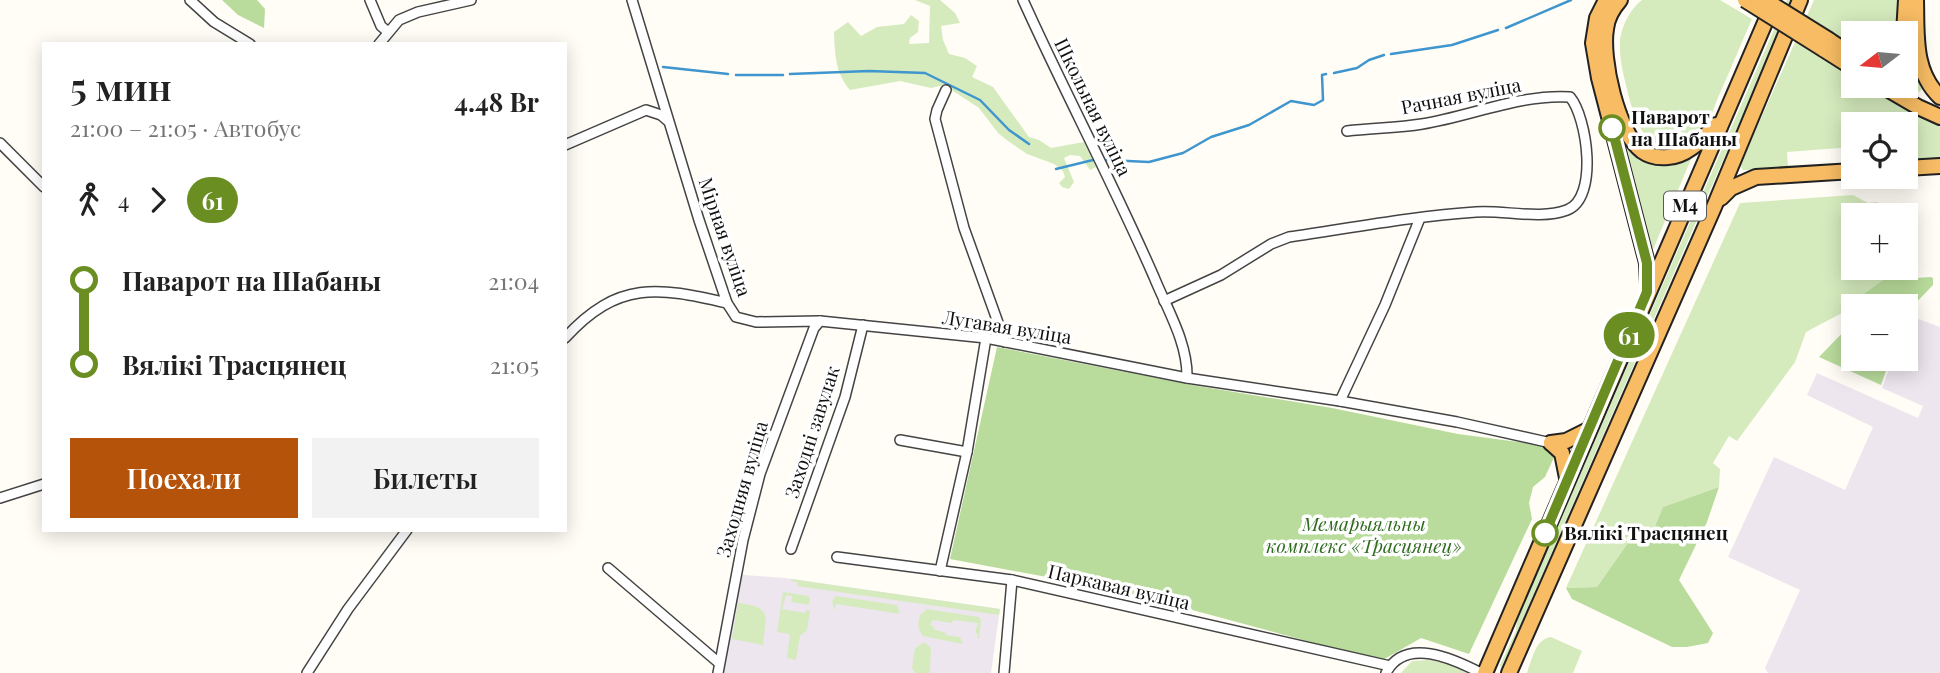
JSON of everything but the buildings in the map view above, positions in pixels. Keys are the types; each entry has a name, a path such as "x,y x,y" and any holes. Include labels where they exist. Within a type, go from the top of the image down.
{"highway":[{"path":"1606,0 1597,18 1593,43 1599,78 1647,263 1647,292"},
{"path":"1620,0 1613,8 1606,27 1604,52 1617,104 1632,139 1643,152 1670,157 1685,152 1701,141 1722,119"},
{"path":"1745,0 1841,51"},
{"path":"1765,0 1841,57"},
{"name":"М4","path":"1485,673 1775,0"},
{"name":"М4","path":"1509,673 1714,207 1800,0"},
{"path":"1905,21 1906,0"},
{"path":"1916,0 1920,66 1925,79 1940,97"},
{"path":"1918,97 1940,110"},
{"path":"1903,98 1940,117"},
{"path":"1918,167 1940,166"},
{"path":"1714,207 1731,188 1756,177 1841,172"},
{"path":"1551,443 1566,441 1588,430"},
{"path":"1551,443 1562,453 1567,479"}],"street":[{"path":"190,0 214,22 247,42"},
{"path":"370,0 381,26 388,32"},
{"path":"380,42 399,20 471,0"},
{"name":"Мірная вуліца","path":"632,0 727,303 736,317 749,321 820,321"},
{"name":"Школьная вуліца","path":"1023,0 1133,229 1164,301"},
{"path":"946,90 935,119 964,228 1005,342"},
{"name":"Рачная вуліца","path":"1348,131 1422,124 1500,104 1555,96 1570,97 1578,106 1585,129 1587,172 1577,203 1569,209 1548,213 1475,212 1420,218"},
{"path":"567,144 665,104"},
{"path":"646,110 661,114 671,126"},
{"path":"0,143 42,185"},
{"path":"1187,378 1188,359 1164,301 1221,275 1282,239 1420,218"},
{"path":"1340,401 1385,305 1420,218"},
{"path":"567,336 604,305 632,293 669,291 727,303"},
{"name":"Лугавая вуліца","path":"820,321 986,338 1187,378 1457,422 1551,443"},
{"name":"Заходняя вуліца","path":"718,668 741,549 760,474 814,328 820,321"},
{"name":"Заходні завулак","path":"791,549 845,397 863,325"},
{"path":"940,571 967,452 986,338"},
{"path":"900,440 967,452"},
{"path":"0,498 42,485"},
{"path":"307,673 348,609 406,532"},
{"name":"Паркавая вуліца","path":"837,557 1012,580 1388,670"},
{"path":"608,568 718,668"},
{"path":"1004,673 1012,580"},
{"path":"1388,670 1401,657 1421,652 1440,656 1485,673"}],"shaded area":[{"path":"1918,319 1940,327 1940,673 1768,673 1765,668 1800,590 1728,557 1774,457 1845,490 1873,427 1807,395 1817,373 1918,418 1923,406 1882,388 1888,371 1918,371"},
{"path":"731,574 785,578 1000,609 991,673 714,673"}],"green space":[{"path":"222,0 257,0 265,9 264,28 238,15"},
{"path":"915,0 940,0 955,13 960,23 941,26 949,54 965,58 977,66 972,77 993,87 1029,137 1051,148 1084,142 1096,167 1090,170 1080,156 1070,155 1064,158 1074,182 1069,189 1062,187 1059,183 1065,177 1063,171 1054,164 1027,154 1008,141 998,133 979,108 944,85 931,88 900,81 850,90 839,70 834,32 848,22 861,36 877,27 904,24 911,15 919,21 918,32 910,38 909,44 929,43 930,6"},
{"path":"1642,0 1720,0 1752,19 1709,119 1688,141 1674,148 1662,148 1652,143 1644,134 1631,106 1624,77 1620,53 1621,36 1630,13"},
{"path":"1787,0 1793,0 1501,669 1500,665 1516,631 1517,619"},
{"path":"1814,0 1903,0 1899,21 1841,21 1841,37 1819,23 1808,49 1841,70 1841,98 1890,98 1915,112 1841,112 1841,148 1787,152 1788,167 1784,170 1743,170 1740,165"},
{"path":"1918,114 1940,126 1940,160 1918,161"},
{"path":"1623,138 1639,154 1653,162 1669,164 1691,159 1652,252"},
{"path":"1853,195 1868,203 1841,203 1841,280 1882,281 1865,294 1841,294 1841,314 1806,332 1795,362 1737,441 1729,436 1713,463 1720,469 1719,487 1663,507 1655,526 1630,540 1597,587 1566,588 1740,203"},
{"path":"1931,277 1933,285 1918,301 1918,294 1864,294 1883,280 1918,280 1918,278"},
{"path":"1841,334 1841,367 1819,357"},
{"name":"Мемарыяльны комплекс «Трасцянец»","path":"997,347 1192,385 1332,408 1458,434 1542,445 1552,448 1556,453 1545,477 1533,487 1529,503 1532,519 1469,654 1421,638 1381,661 1122,591 950,559"},
{"path":"1850,371 1886,371 1881,385"},
{"path":"1719,487 1707,522 1679,580 1713,633 1708,643 1672,647 1572,599 1566,588 1597,587 1630,540 1655,526 1663,507"},
{"path":"791,579 1000,609 999,615 797,586 797,582"},
{"path":"783,592 808,596 810,599 809,605 791,602 792,596 786,595 782,609 805,613 806,610 810,611 807,630 800,636 796,660 787,658 790,634 777,632"},
{"path":"836,596 897,605 900,614 836,604 835,611 832,601"},
{"path":"738,603 757,607 765,614 763,645 732,639"},
{"path":"927,609 979,617 979,638 977,639 978,634 975,633 978,623 954,620 951,623 933,620 930,625 946,635 960,637 963,644 923,636 919,621 920,615"},
{"path":"1551,637 1582,651 1573,673 1527,673 1538,646"},
{"path":"924,642 931,648 930,670 929,673 915,673 912,668 915,648"},
{"path":"1430,660 1449,664 1467,673 1401,673 1412,661"}],"waterway":[{"path":"1506,28 1571,0"},
{"path":"1391,54 1452,45 1498,30"},
{"path":"1334,73 1357,68 1384,55"},
{"path":"663,67 728,74"},
{"path":"790,74 869,71 925,73 980,100 1009,130 1029,144"},
{"path":"1107,160 1149,162 1183,153 1211,137 1249,125 1291,101 1314,105 1323,100 1322,75 1326,74"},
{"path":"736,75 783,75"},
{"path":"1056,169 1093,160"}],"bus line":[{"name":"61","path":"1545,533 1647,292 1647,263 1612,128"}],"place":[{"name":"Паварот на Шабаны","path":"1612,128"},
{"name":"Вялікі Трасцянец","path":"1545,533"}]}
